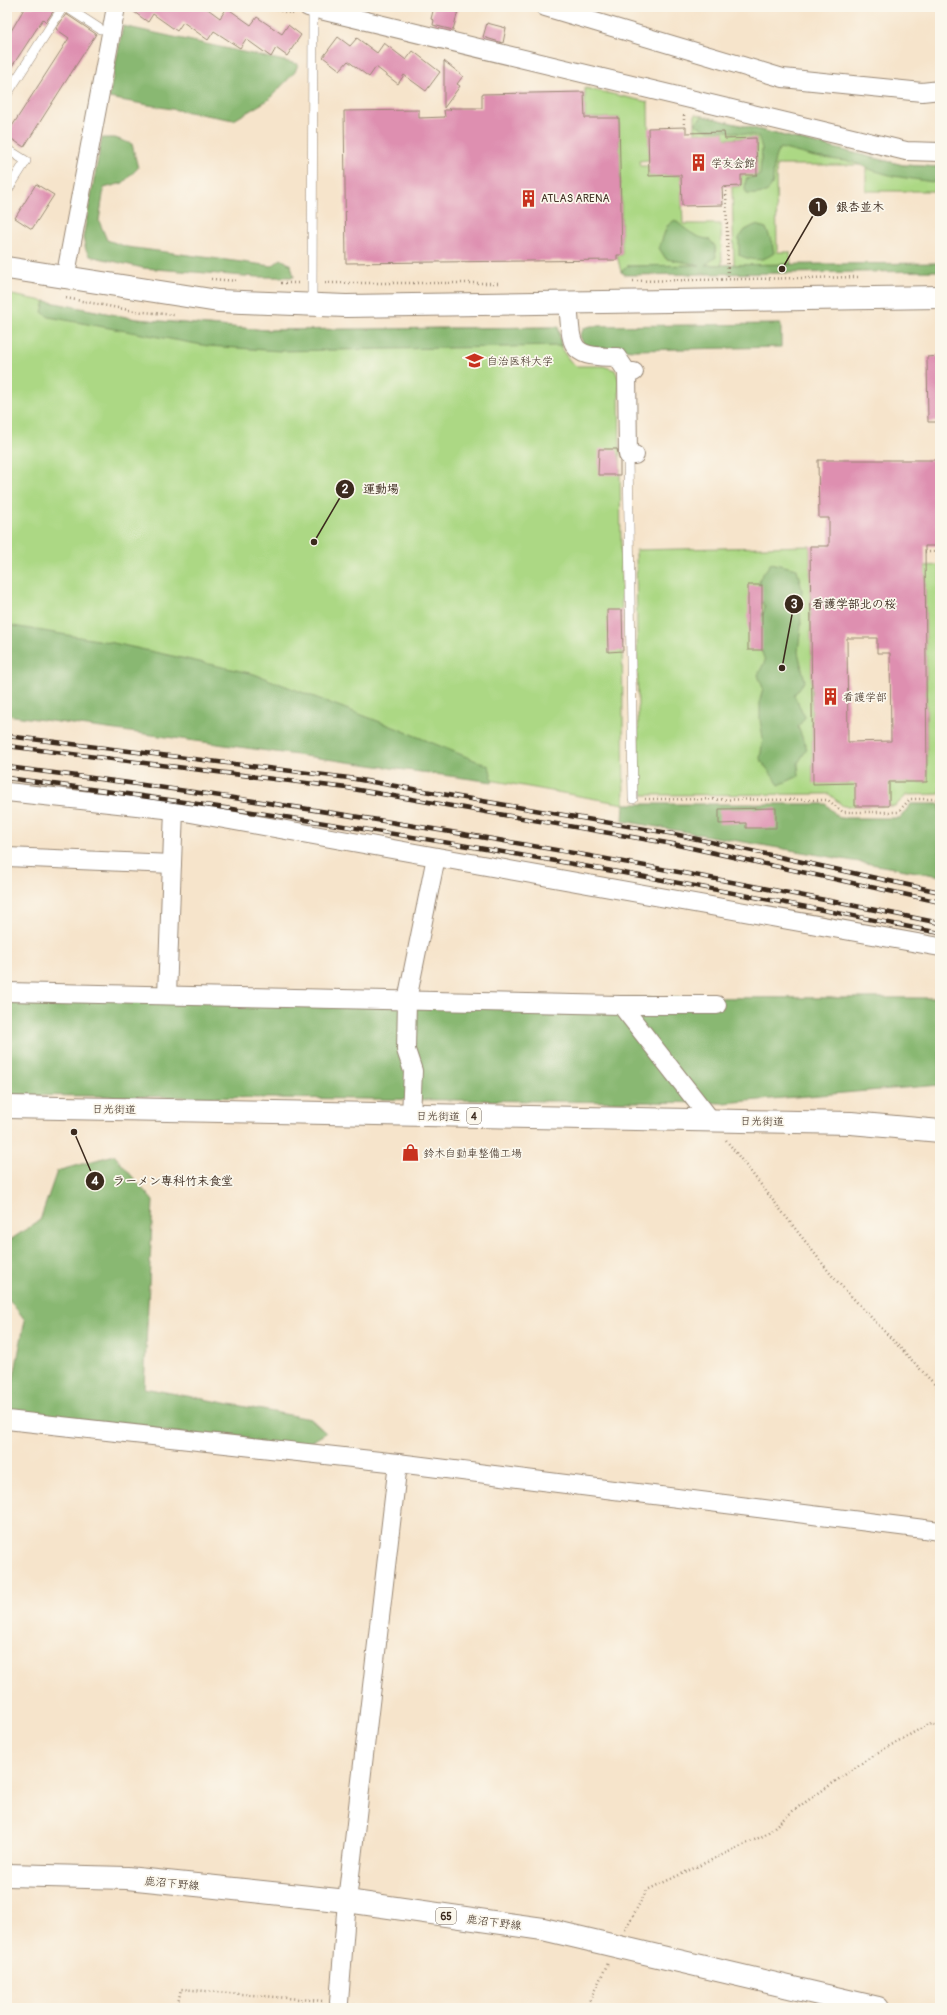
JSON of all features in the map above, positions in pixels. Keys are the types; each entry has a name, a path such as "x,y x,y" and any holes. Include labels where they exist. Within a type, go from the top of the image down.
{"main road":[{"path":"7,268 218,301 346,306 940,297"},
{"name":"日光街道","path":"7,1107 851,1123 940,1131"},
{"name":"鹿沼下野線","path":"7,1875 127,1878 347,1900 543,1929 878,2008"}],"street":[{"path":"65,278 116,7"},
{"path":"545,7 783,78 922,92 940,90"},
{"path":"310,8 906,150 940,152"},
{"path":"568,302 570,331 574,346 582,354 593,357 617,358 631,372 631,455"},
{"path":"7,792 174,810 940,947"},
{"path":"167,995 174,810"},
{"path":"7,857 172,864"},
{"path":"411,1115 413,1071 406,1050 408,1000 436,857"},
{"path":"7,992 717,1005"},
{"path":"621,1004 711,1120"},
{"path":"7,1420 398,1464 940,1531"},
{"path":"339,2002 347,1900 398,1464"}],"lane":[{"path":"7,94 65,7 100,28"},
{"path":"310,8 312,304"},
{"path":"7,149 26,161 7,192"},
{"path":"631,455 633,799"}],"path":[{"path":"726,187 728,279"},
{"path":"626,282 864,277"},
{"path":"208,279 244,282"},
{"path":"274,283 305,283"},
{"path":"321,283 502,283"},
{"path":"925,552 940,552"},
{"path":"633,799 828,800 843,812 898,812 910,799 940,799"},
{"path":"711,1120 833,1277 940,1390"},
{"path":"586,2008 616,1945 647,1890 765,1835 794,1810 875,1754 929,1724 940,1726"},
{"path":"177,2008 181,1989 339,2002"}],"green space":[{"path":"123,26 298,64 295,72 268,100 234,120 109,98"},
{"path":"585,88 648,102 649,160 639,161 640,166 649,166 649,176 681,175 683,224 721,224 722,265 627,266 621,272 617,255 622,255 619,118 585,118"},
{"path":"695,114 903,165 940,167 940,191 866,191 866,165 776,165 777,252 790,252 791,264 734,265 732,187 741,186 741,175 757,174 756,138 725,139 724,132 695,133"},
{"path":"703,116 903,165 940,167 940,183 893,176 872,170 853,162 815,157 780,148 774,164 771,186 767,191 760,194 747,194 745,189 746,179 760,175 762,148 758,136 722,130 707,130 695,123"},
{"path":"102,138 115,138 132,144 138,168 123,183 104,188 99,221 107,240 127,247 272,266 281,259 291,265 294,277 257,277 143,268 90,256 86,250 83,238"},
{"path":"675,220 686,230 704,239 709,239 715,246 716,257 705,265 940,263 940,271 626,275 621,272 627,266 700,265 666,259 659,248 667,226"},
{"path":"755,225 766,228 774,253 770,256 757,260 739,255 739,238 745,230"},
{"path":"12,295 136,319 266,330 558,327 562,350 570,361 576,366 603,366 615,370 619,380 624,804 272,741 7,712 7,298"},
{"path":"45,301 136,319 266,330 558,327 561,346 280,351 208,346 49,317 42,312"},
{"path":"781,324 781,347 634,350 584,345 580,336 584,328 591,326"},
{"path":"810,546 813,783 849,783 892,753 892,782 927,782 925,566 940,565 940,794 907,795 895,806 843,806 829,794 639,795 636,550"},
{"path":"771,563 797,569 802,590 800,611 801,625 798,652 805,681 794,695 805,717 798,727 807,749 798,763 799,776 779,785 760,759 763,738 760,720 760,700 763,688 758,675 765,661 756,635 765,607 757,593 760,578"},
{"path":"7,625 109,642 254,674 396,728 489,766 493,782 7,715"},
{"path":"624,804 826,804 839,818 900,818 911,804 940,804 940,876 623,821"},
{"path":"7,997 940,998 940,1085 723,1103 7,1095"},
{"path":"114,1155 153,1201 144,1388 311,1419 326,1433 301,1448 7,1412 25,1320 7,1297 7,1242 40,1220 57,1171"}],"building":[{"path":"25,7 56,7 46,22 43,19 7,74 7,38"},
{"path":"127,7 205,7 220,18 227,8 251,25 257,17 282,34 288,25 301,35 287,56 276,48 271,57 246,39 240,48 214,31 208,40 183,22 177,31 153,14 148,22"},
{"path":"434,7 459,7 453,30 433,25 434,20 431,19"},
{"path":"66,14 96,34 24,147 7,136 7,134 69,38 56,29"},
{"path":"487,23 506,28 503,43 483,37"},
{"path":"338,37 350,46 357,38 377,53 384,43 406,60 413,51 440,72 426,91 404,75 398,84 376,67 369,77 348,61 340,70 323,57"},
{"path":"444,61 463,76 457,84 460,86 444,108"},
{"name":"ATLAS ARENA","path":"584,92 585,118 619,118 622,255 617,255 617,260 346,263 344,111 419,110 419,118 445,117 444,110 451,110 449,108 482,108 482,94"},
{"name":"学友会館","path":"686,127 686,133 724,132 725,139 756,138 757,175 741,175 741,186 722,187 723,205 682,206 681,175 649,176 648,128"},
{"path":"36,184 54,195 32,229 15,218"},
{"path":"940,356 940,422 928,422 927,357"},
{"path":"599,449 617,449 620,462 620,475 598,475"},
{"path":"818,460 940,460 940,546 925,546 927,782 889,782 889,806 855,806 855,783 813,784 810,546 829,546 829,518 819,518","holes":["847,638 877,638 877,653 890,653 891,741 848,742"]},
{"path":"748,585 762,585 762,650 748,650"},
{"path":"607,610 622,610 623,651 608,652"},
{"path":"776,808 776,828 746,828 746,823 719,824 719,809"}],"railway":[{"path":"7,736 349,778 674,834 940,892"},
{"path":"7,746 347,788 673,844 940,902"},
{"path":"7,767 241,799 475,836 592,856 940,923"},
{"path":"7,778 241,810 475,847 708,888 940,933"}],"place":[{"name":"学友会館","path":"698,163"},
{"name":"ATLAS ARENA","path":"528,198"},
{"name":"銀杏並木","path":"782,269"},
{"name":"自治医科大学","path":"474,361"},
{"name":"運動場","path":"314,542"},
{"name":"看護学部北の桜","path":"782,668"},
{"name":"看護学部","path":"830,697"},
{"name":"ラーメン専科竹末食堂","path":"74,1132"},
{"name":"鈴木自動車整備工場","path":"410,1153"}]}
